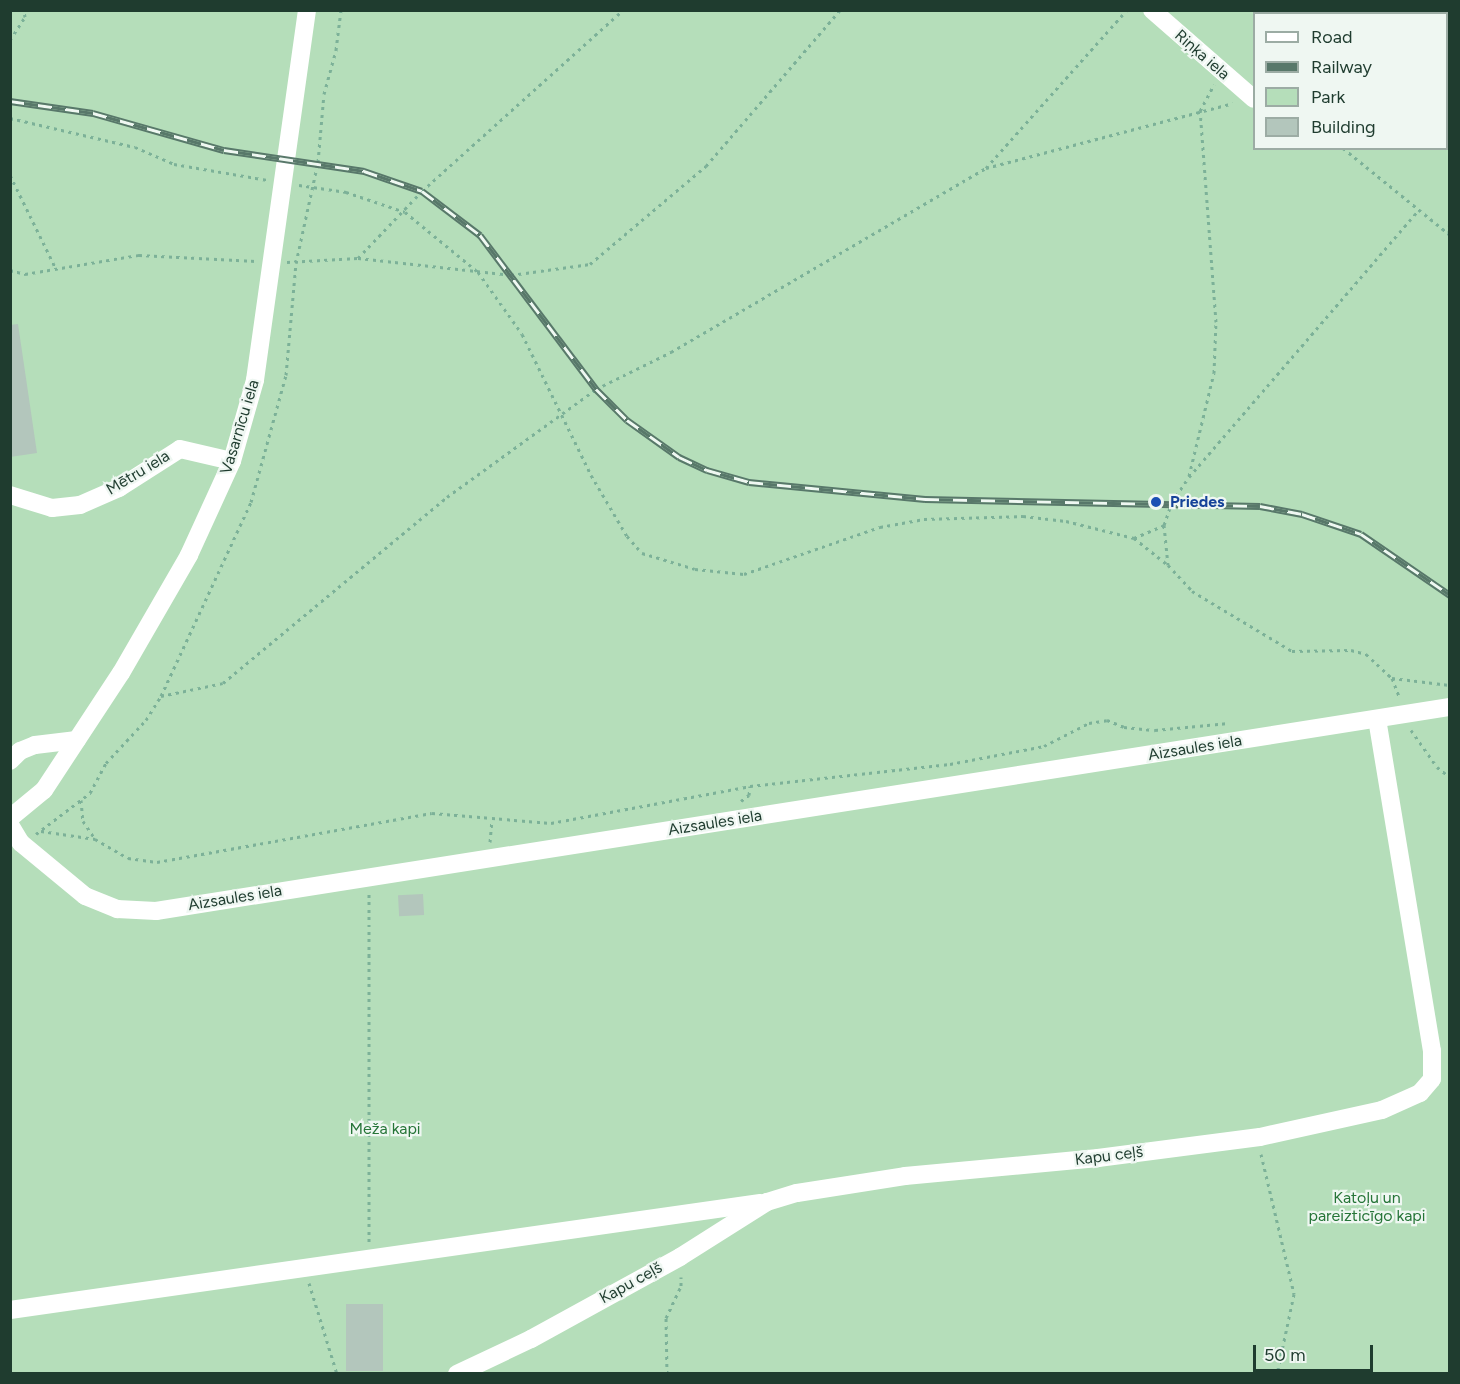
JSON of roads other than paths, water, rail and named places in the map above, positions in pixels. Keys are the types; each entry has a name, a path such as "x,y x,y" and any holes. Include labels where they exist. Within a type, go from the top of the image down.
{"street":[{"name":"Vasarnīcu iela","path":"10,818 44,790 121,673 189,555 232,461 255,380 274,262 307,10"},
{"name":"Riņķa iela","path":"1152,10 1221,73 1253,98"},
{"name":"Mētru iela","path":"10,495 52,508 80,505 119,488 180,449 232,461"},
{"name":"Aizsaules iela","path":"10,825 21,843 85,896 117,909 156,910 1377,720 1402,708 1449,707"},
{"name":"Kapu ceļš","path":"456,1374 531,1339 680,1257 766,1202 797,1193 905,1176 1098,1158 1260,1137 1382,1110 1420,1093 1432,1079 1431,1051 1377,720"},
{"path":"10,762 20,751 35,746 77,740"},
{"path":"10,1310 303,1267 369,1262 766,1202"}],"railway":[{"path":"10,101 93,113 224,150 364,171 422,191 480,235 596,389 627,420 679,457 707,470 749,482 925,499 1260,506 1302,514 1361,534 1450,595"}],"place":[{"name":"Priedes","path":"1156,502"}],"park label":[{"name":"Meža kapi","path":"385,1129"},
{"name":"Katoļu un pareizticīgo kapi","path":"1367,1207"}]}
